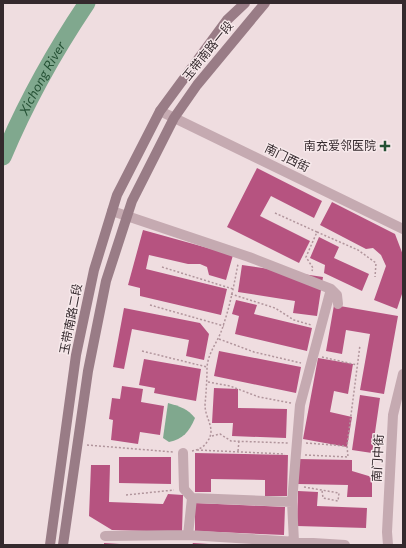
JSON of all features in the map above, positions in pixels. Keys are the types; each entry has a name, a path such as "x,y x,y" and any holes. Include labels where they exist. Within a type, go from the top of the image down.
{"main road":[{"name":"玉带南路一段","path":"160,111 227,20 245,3"},
{"name":"玉带南路一段","path":"174,118 197,85 265,3"},
{"name":"玉带南路二段","path":"50,545 76,355 94,270 117,195 160,111"},
{"path":"63,545 88,371 106,281 132,201 174,118"}],"street":[{"name":"南门西街","path":"160,111 403,230"},
{"path":"112,211 240,254 331,289 337,295 338,304"},
{"path":"294,542 292,502 300,405 312,366 331,289"},
{"name":"南门中街","path":"388,545 387,532 393,415 403,374"},
{"path":"183,453 184,489 192,498 292,502"},
{"path":"188,535 192,498"},
{"path":"105,536 188,535 345,545"}],"path":[{"path":"275,213 358,250 376,263 376,277"},
{"path":"306,280 314,268 306,257 317,232"},
{"path":"197,450 206,444 212,436 212,428 206,411 208,382 207,367 211,352 224,326 240,254"},
{"path":"162,268 233,289"},
{"path":"232,294 274,308 294,320 321,328"},
{"path":"150,305 224,326"},
{"path":"219,338 254,352 312,366"},
{"path":"78,443 183,453 197,450 348,457 346,446 360,345"},
{"path":"142,351 207,367"},
{"path":"314,355 357,365"},
{"path":"208,382 230,386 259,397 300,405"},
{"path":"212,436 220,434 231,441 346,446"},
{"path":"238,452 239,441"},
{"path":"294,485 339,493 338,501 323,498 322,490"},
{"path":"126,495 184,489"}],"shaded area":[{"path":"168,403 183,408 195,418 182,437 169,442 163,438"}],"building":[{"path":"257,168 322,201 314,218 271,196 260,216 310,241 299,263 227,227"},
{"path":"332,202 395,234 403,255 403,291 397,309 374,300 386,266 381,255 373,248 366,249 320,225"},
{"path":"143,230 233,255 226,280 209,275 207,267 200,264 188,264 149,255 146,269 227,289 221,315 140,296 140,288 128,285"},
{"path":"319,237 339,247 334,258 369,274 362,291 324,273 325,265 310,258"},
{"path":"242,265 323,277 317,316 293,313 295,301 238,292"},
{"path":"236,300 257,305 254,314 312,328 307,351 235,334 239,316 232,314"},
{"path":"334,305 398,316 384,394 360,390 370,334 346,330 342,354 326,351"},
{"path":"124,308 200,323 209,334 204,360 186,356 189,340 132,329 124,369 113,367"},
{"path":"219,351 301,367 296,393 214,376"},
{"path":"318,358 353,364 348,394 334,391 330,412 352,417 347,447 303,439"},
{"path":"144,359 201,369 196,401 154,393 155,388 139,385"},
{"path":"122,386 143,389 141,402 164,406 160,435 140,432 138,444 111,440 113,420 109,419 112,398 120,399"},
{"path":"214,388 238,389 238,408 287,409 286,438 232,436 233,423 212,423"},
{"path":"360,395 380,398 372,453 352,450"},
{"path":"195,453 288,455 287,496 265,496 265,480 211,479 211,492 195,492"},
{"path":"119,457 171,457 171,484 119,483"},
{"path":"298,459 352,460 352,471 372,477 372,497 347,497 348,485 298,484"},
{"path":"91,465 110,465 109,502 163,504 168,494 183,495 182,532 112,530 89,516"},
{"path":"298,491 318,492 317,506 367,508 366,528 297,526"},
{"path":"195,503 285,507 284,535 195,531"},
{"path":"104,543 120,544 120,545 104,545"},
{"path":"193,543 209,544 209,545 192,545"}],"waterway":[{"name":"Xichong River","path":"3,157 41,78 87,3"}],"place":[{"name":"南充爱邻医院","path":"385,146"}]}
